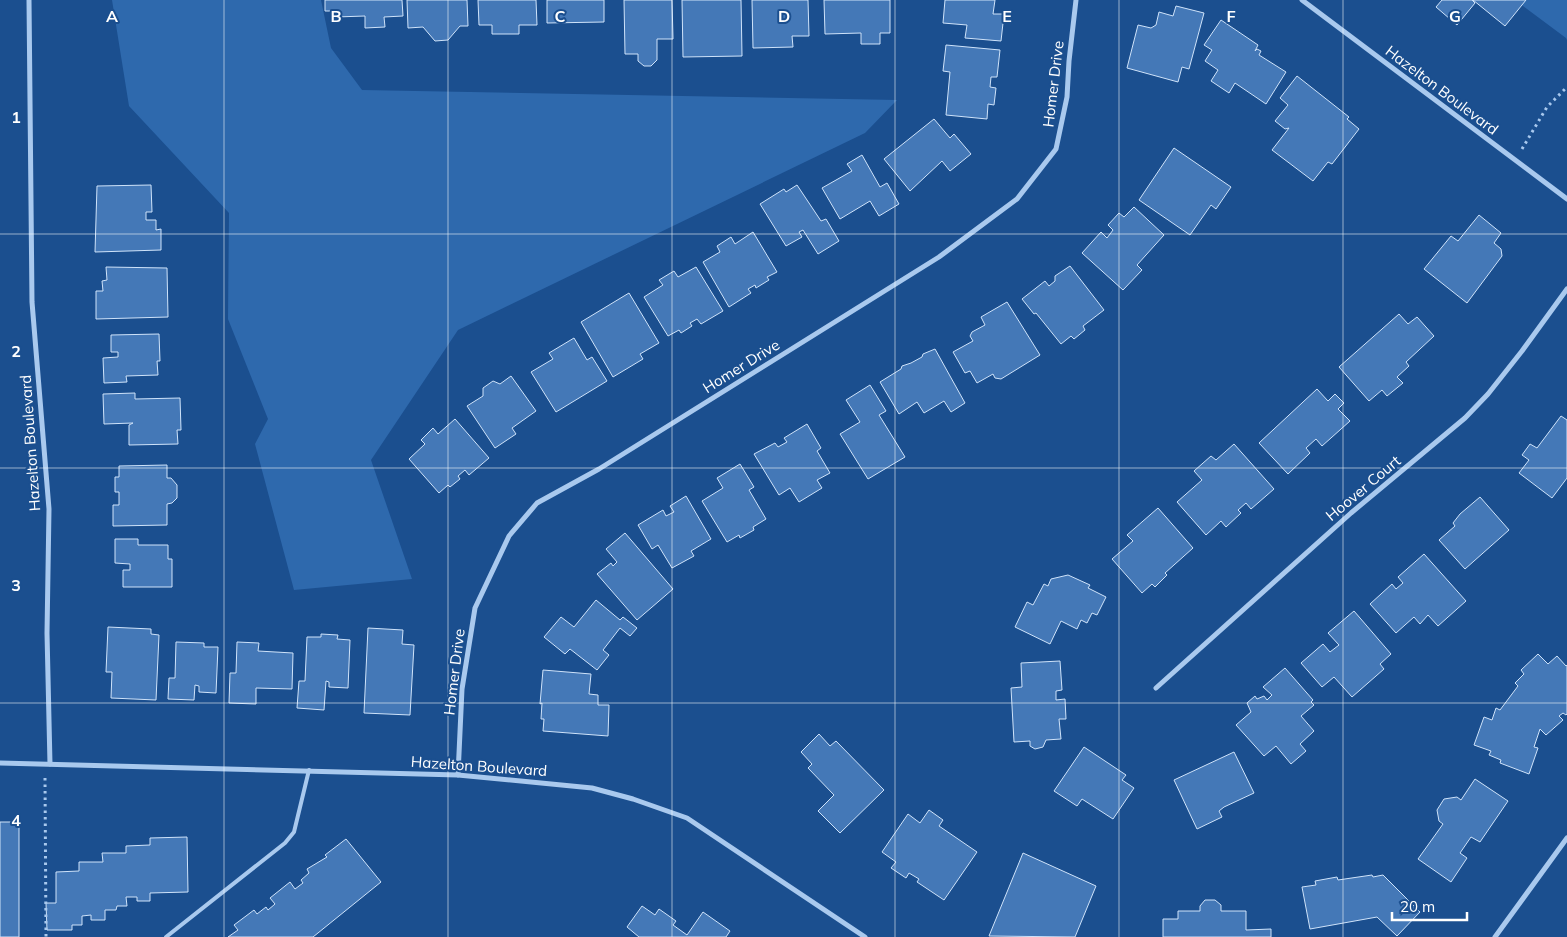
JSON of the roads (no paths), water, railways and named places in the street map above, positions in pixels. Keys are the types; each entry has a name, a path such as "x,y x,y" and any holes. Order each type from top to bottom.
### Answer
{"street":[{"name":"Hazelton Boulevard","path":"29,0 32,302 48,509 48,764"},
{"name":"Homer Drive","path":"458,774 462,689 475,608 509,536 537,503 599,469 931,262 1017,199 1056,149 1067,97 1068,61 1076,0"},
{"name":"Hazelton Boulevard","path":"1302,0 1567,199"},
{"name":"Hoover Court","path":"1156,688 1351,513 1465,418 1488,394 1567,289"},
{"name":"Hazelton Boulevard","path":"0,763 458,774 592,788 633,798 687,818 865,937"},
{"path":"1495,937 1567,838"}],"lane":[{"path":"166,937 285,843 294,832 309,770"}]}
